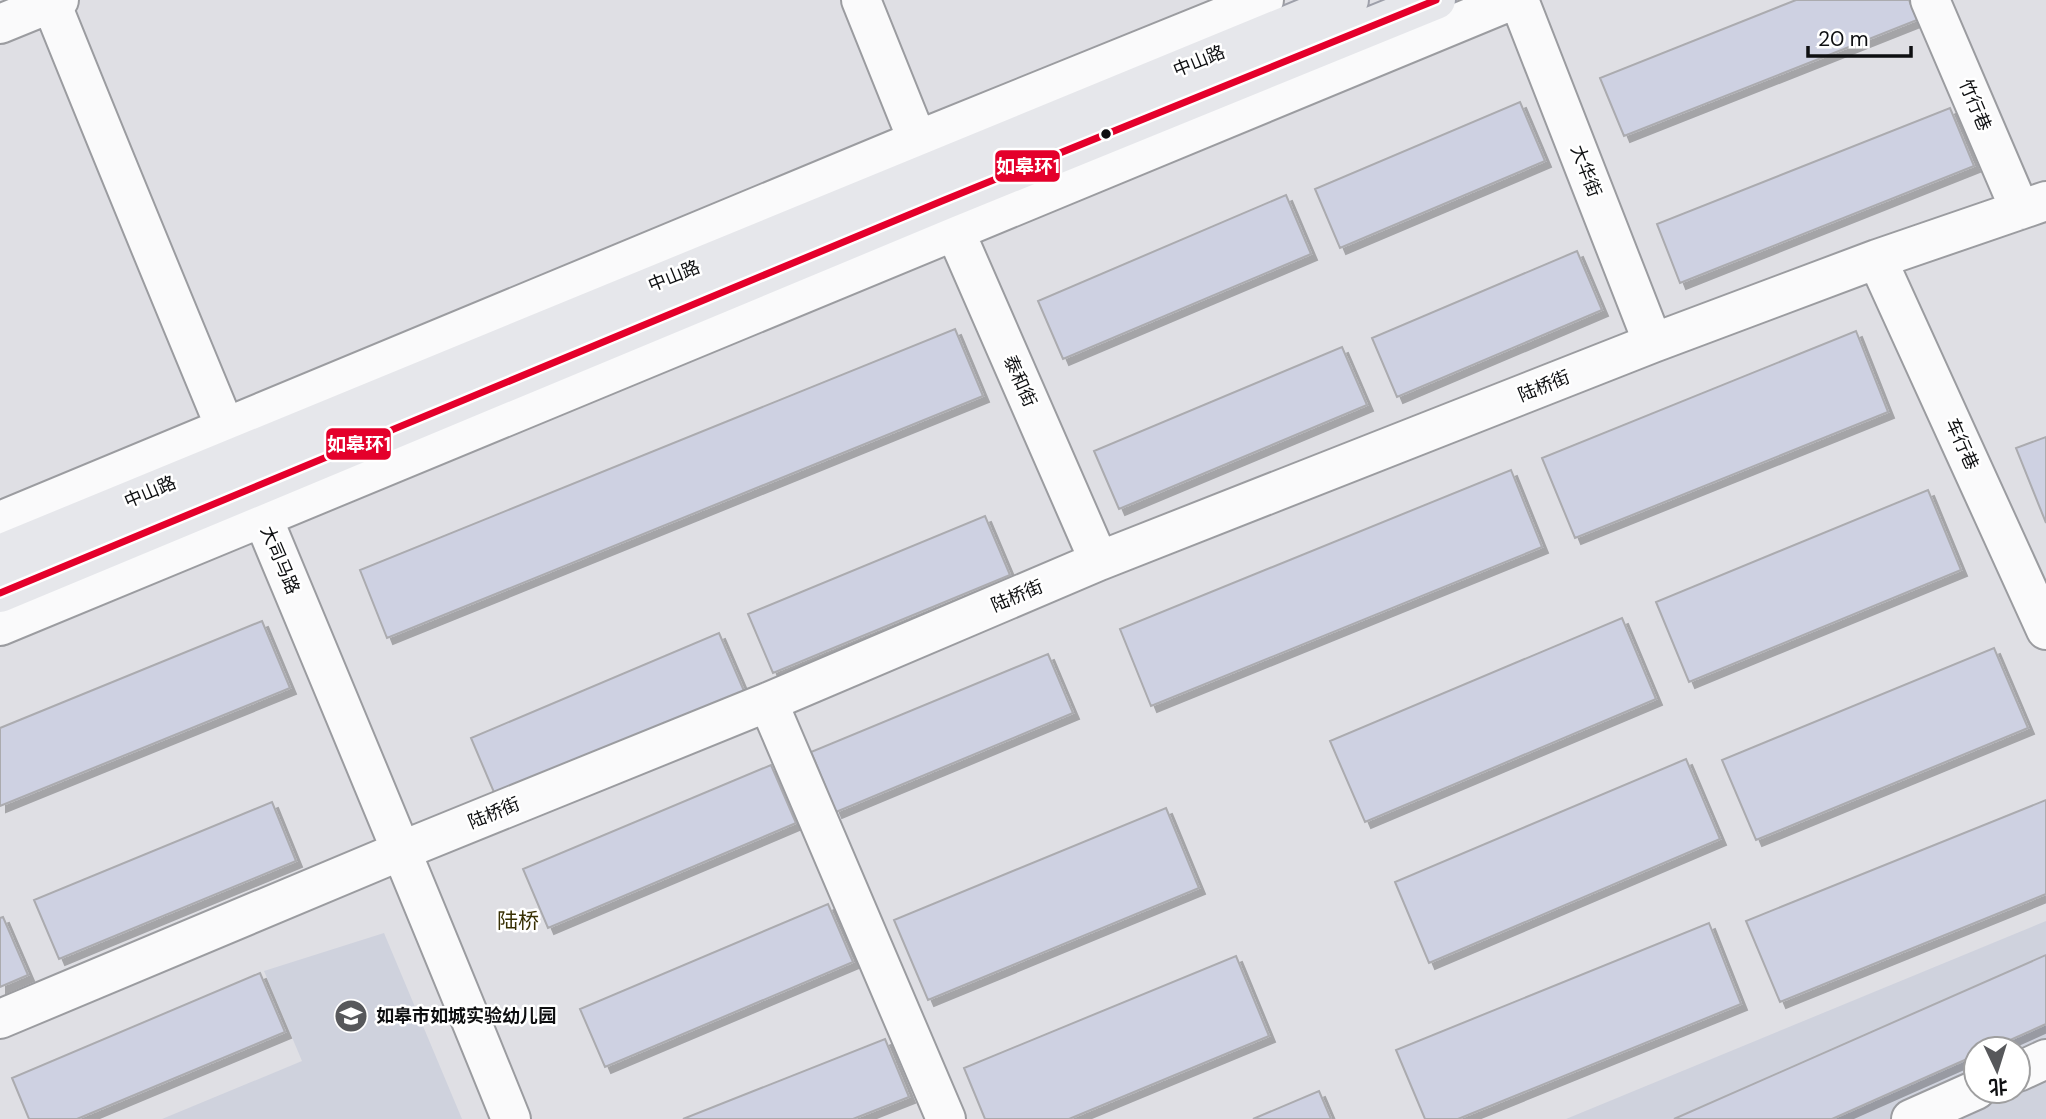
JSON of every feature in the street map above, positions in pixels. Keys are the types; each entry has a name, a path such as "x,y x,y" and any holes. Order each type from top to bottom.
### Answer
{"main road":[{"name":"中山路","path":"0,554 243,472 936,185 1349,0"},
{"name":"中山路","path":"936,185 1436,0"},
{"name":"中山路","path":"0,593 243,472"}],"street":[{"name":"泰和街","path":"861,0 936,185 1099,561"},
{"path":"936,185 1264,0"},
{"path":"0,626 243,472 936,185 1513,0"},
{"name":"大华街","path":"1519,0 1653,343"},
{"name":"竹行巷","path":"1930,0 2033,205"},
{"path":"0,24 53,1"},
{"name":"大司马路","path":"53,1 243,472 403,850 511,1119"},
{"name":"陆桥街","path":"0,1019 403,850 768,702 1099,561 1653,343 1877,258 2033,205"},
{"name":"车行巷","path":"1877,258 2046,630"},
{"path":"0,521 243,472"},
{"path":"768,702 946,1119"},
{"path":"1910,1119 1962,1096"}],"shaded area":[{"path":"2046,921 2046,1119 1566,1119"},
{"name":"如皋市如城实验幼儿园","path":"384,933 462,1119 162,1119 302,1061 264,971"}],"building":[{"path":"1796,0 1909,0 1917,20 1624,136 1600,78"},
{"path":"1520,102 1545,161 1340,248 1315,189"},
{"path":"1950,108 1974,166 1680,283 1657,224"},
{"path":"1286,195 1311,254 1063,359 1038,301"},
{"path":"1577,251 1602,310 1397,397 1372,338"},
{"path":"955,329 983,396 387,638 360,570"},
{"path":"1856,331 1888,412 1575,538 1542,458"},
{"path":"1342,347 1367,405 1119,509 1094,451"},
{"path":"2046,437 2046,523 2016,448"},
{"path":"1511,470 1542,547 1151,706 1120,629"},
{"path":"1928,490 1961,570 1689,682 1656,602"},
{"path":"985,516 1010,575 773,673 748,614"},
{"path":"1622,618 1656,699 1365,822 1330,741"},
{"path":"262,621 290,688 0,806 0,728"},
{"path":"719,633 744,691 496,797 471,738"},
{"path":"1994,648 2028,728 1756,840 1722,760"},
{"path":"1048,654 1073,713 836,812 811,752"},
{"path":"1686,759 1720,839 1429,963 1395,882"},
{"path":"771,765 796,823 548,928 523,869"},
{"path":"2046,800 2046,894 1780,1002 1746,921"},
{"path":"272,802 296,861 59,959 34,900"},
{"path":"1166,808 1199,888 928,1000 894,920"},
{"path":"828,904 853,962 605,1067 580,1009"},
{"path":"3,917 28,975 0,987 0,918"},
{"path":"1709,923 1741,1004 1458,1119 1425,1119 1396,1050"},
{"path":"2046,955 2046,1024 2021,1035 1962,1035 1962,1061 1832,1119 1674,1119"},
{"path":"1236,956 1269,1036 1069,1119 985,1119 964,1068"},
{"path":"260,973 285,1032 77,1119 29,1119 12,1078"},
{"path":"885,1039 909,1097 853,1119 683,1119"},
{"path":"1319,1091 1331,1119 1253,1119"}],"transit line":[{"name":"如皋环1","path":"0,593 942,201 1436,0"}],"place":[{"name":"如皋市如城实验幼儿园","path":"351,1016"}],"district":[{"name":"陆桥","path":"518,921"}]}
